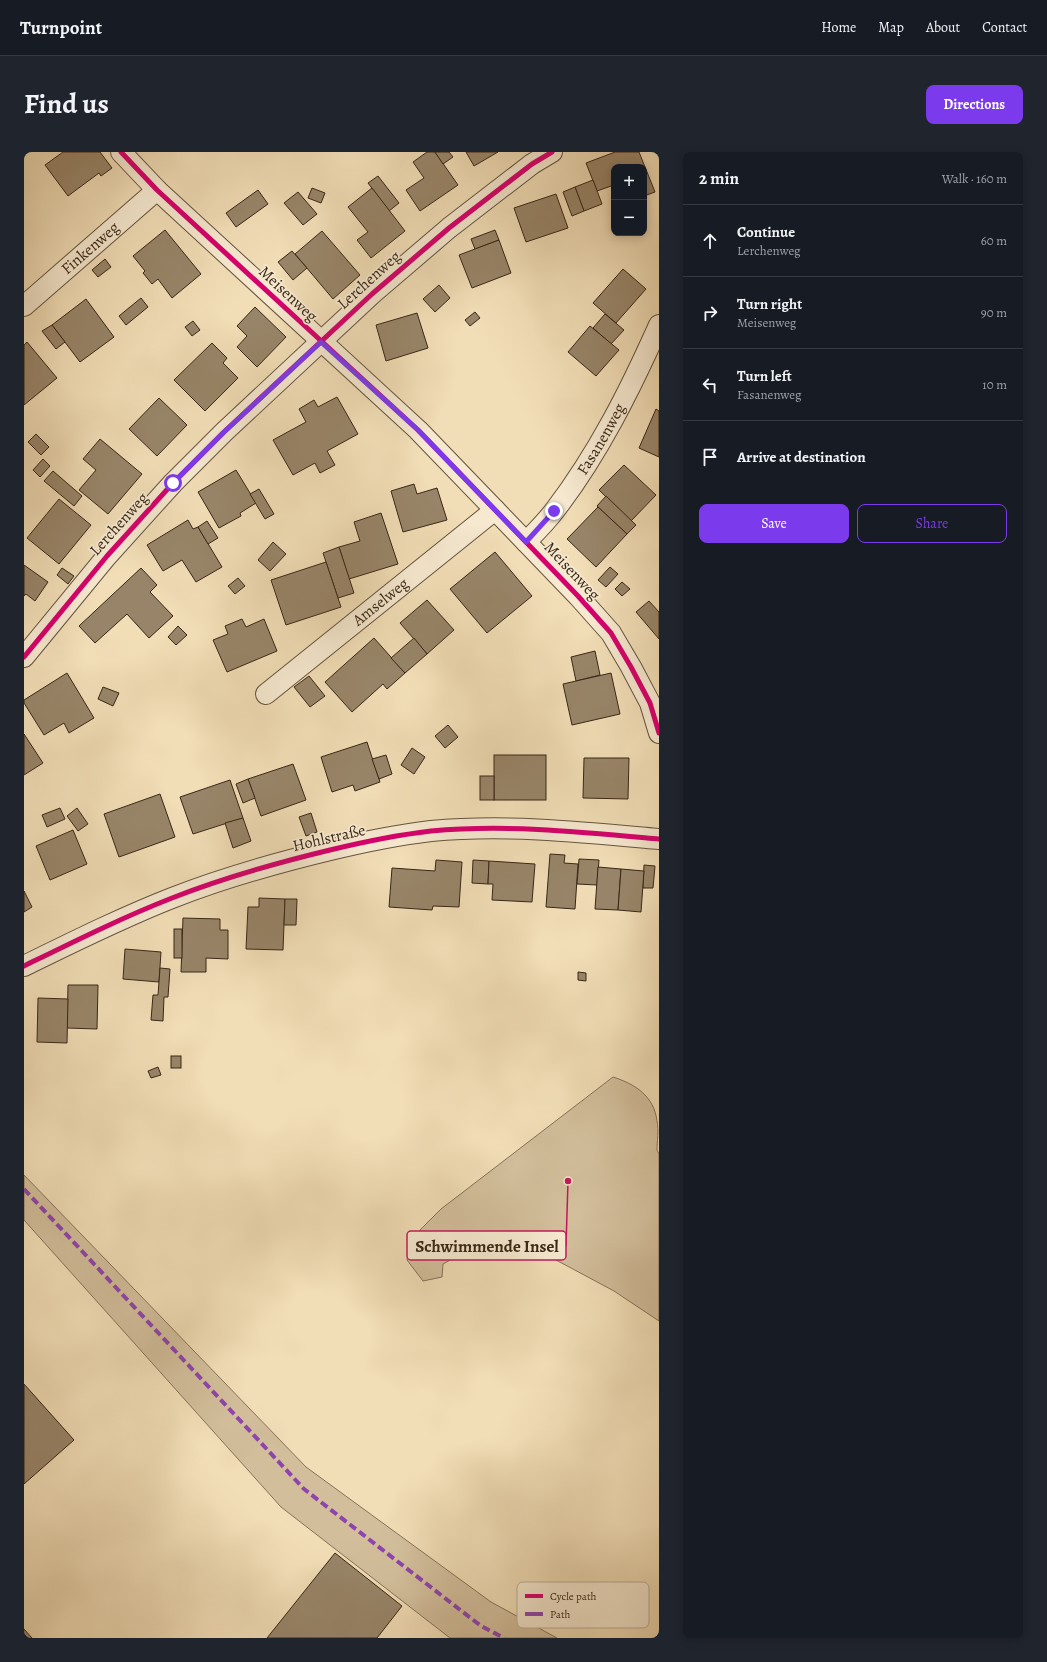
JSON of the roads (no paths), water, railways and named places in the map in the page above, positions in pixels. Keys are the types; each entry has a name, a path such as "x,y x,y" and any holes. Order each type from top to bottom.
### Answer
{"street":[{"name":"Meisenweg","path":"121,152 156,190 418,430 578,596 611,633 654,701 659,732"},
{"name":"Lerchenweg","path":"26,651 107,556 173,483 247,410 372,294 449,228 520,173 552,152"},
{"name":"Finkenweg","path":"24,306 156,190"},
{"name":"Fasanenweg","path":"526,542 554,511 597,447 614,419 633,382 659,325"},
{"name":"Amselweg","path":"266,694 495,510"},
{"name":"Hohlstraße","path":"24,966 92,932 172,898 244,873 372,840 431,832 495,828 556,830 659,839"}],"place":[{"name":"Schwimmende Insel","path":"568,1181"}]}
